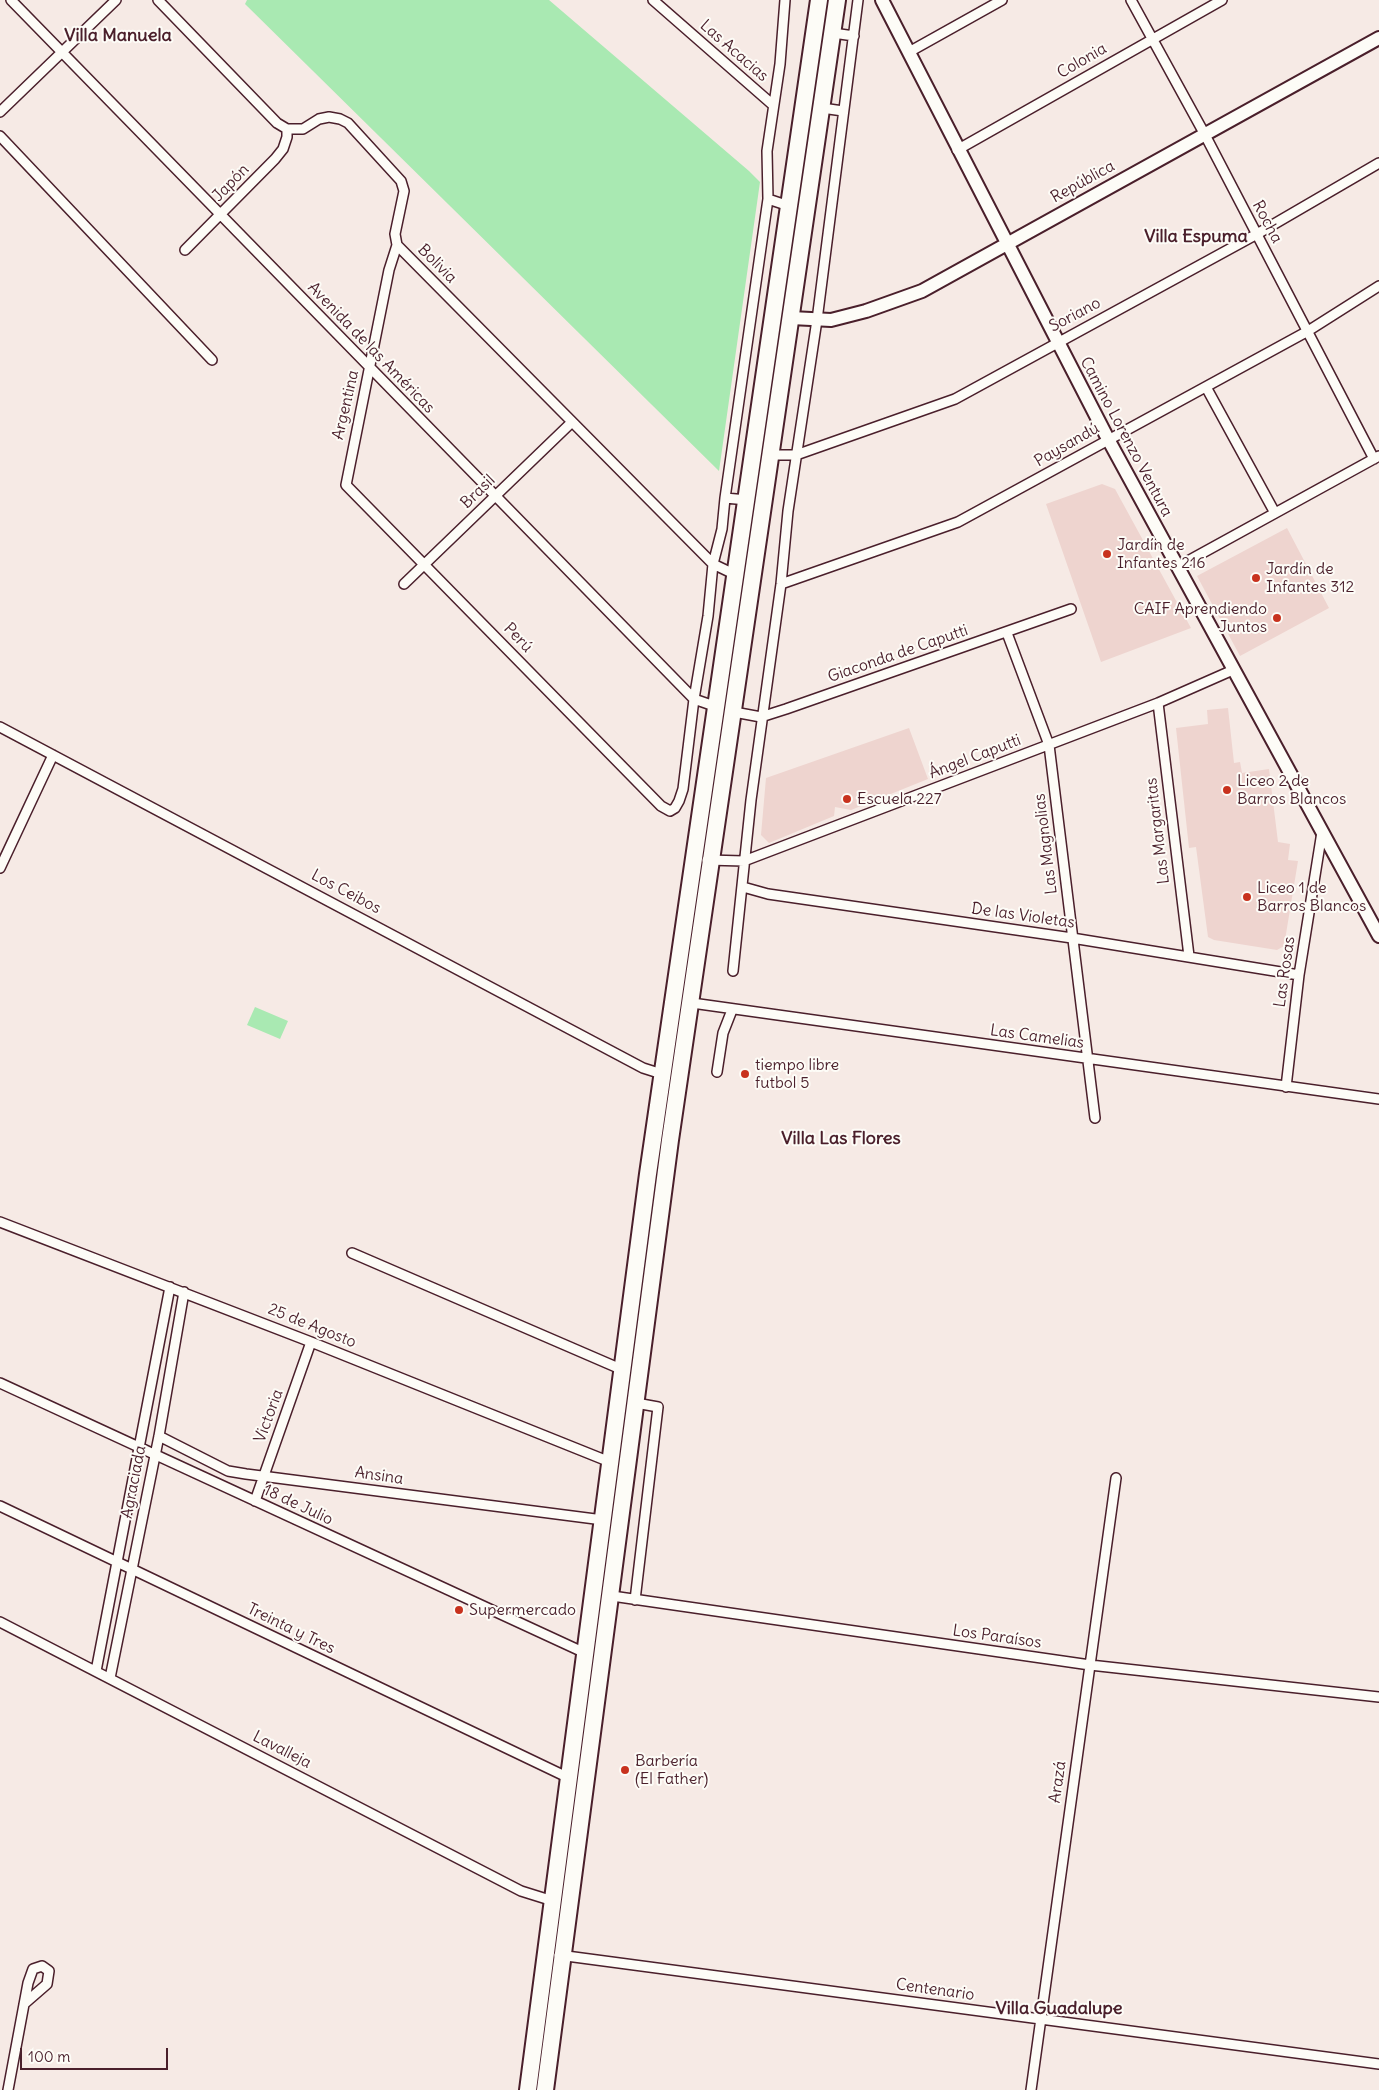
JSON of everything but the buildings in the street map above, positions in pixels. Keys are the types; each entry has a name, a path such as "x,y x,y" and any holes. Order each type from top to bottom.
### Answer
{"highway":[{"path":"528,2090 662,1075 819,0"},
{"path":"546,2090 680,1077 837,0"}],"street":[{"name":"Avenida de las Américas","path":"11,0 694,699 717,706"},
{"path":"0,112 116,0"},
{"path":"158,0 277,123 286,129"},
{"name":"Las Acacias","path":"653,0 773,105"},
{"path":"694,699 708,616 713,564 722,530 768,199 767,151 780,64 785,0"},
{"path":"733,971 761,717 781,584 796,455 817,320 858,0"},
{"name":"Camino Lorenzo Ventura","path":"882,0 1056,342 1379,936"},
{"path":"908,52 1002,0"},
{"name":"Rocha","path":"1131,0 1377,458"},
{"name":"Colonia","path":"958,150 1152,38 1222,0"},
{"path":"833,33 854,36"},
{"name":"República","path":"791,318 831,320 866,311 922,291 1204,133 1379,38"},
{"path":"822,108 844,111"},
{"name":"Bolivia","path":"286,129 303,129 319,119 329,117 348,123 401,181 404,191 395,234 397,245 713,564 736,575"},
{"name":"Japón","path":"185,250 283,149 287,137 286,129"},
{"path":"0,136 212,360"},
{"name":"Soriano","path":"771,455 796,455 955,399 1256,234 1379,163"},
{"path":"768,199 789,206"},
{"name":"Argentina","path":"346,485 346,474 389,270 397,245"},
{"name":"Paysandú","path":"781,584 958,522 1308,331 1379,286"},
{"path":"1206,387 1275,513"},
{"name":"Brasil","path":"404,584 572,422"},
{"path":"1178,567 1377,458"},
{"name":"Perú","path":"346,485 661,806 670,811 679,802 683,789 694,699"},
{"path":"725,498 747,500"},
{"name":"Giaconda de Caputti","path":"734,712 761,717 1007,633 1071,609"},
{"name":"Las Magnolias","path":"1007,633 1049,745 1086,1059 1095,1118"},
{"name":"Ángel Caputti","path":"695,858 744,862 1158,703 1233,670"},
{"name":"Las Margaritas","path":"1158,703 1188,956"},
{"name":"Los Ceibos","path":"0,727 643,1068 662,1075 680,1077"},
{"path":"0,868 53,755"},
{"name":"Las Rosas","path":"1286,1087 1299,974 1322,832"},
{"name":"De las Violetas","path":"743,887 768,894 1072,938 1299,974"},
{"name":"Las Camelias","path":"692,1003 1379,1099"},
{"path":"717,1072 723,1033 732,1010"},
{"name":"25 de Agosto","path":"0,1222 184,1292 610,1462"},
{"path":"352,1253 623,1370"},
{"name":"Agraciada","path":"96,1670 170,1287"},
{"name":"Agraciada","path":"110,1678 159,1436 184,1292"},
{"name":"Victoria","path":"255,1501 311,1342"},
{"name":"18 de Julio","path":"0,1382 585,1653"},
{"path":"635,1600 658,1407 636,1403"},
{"name":"Ansina","path":"159,1436 228,1471 603,1520"},
{"name":"Arazá","path":"1031,2090 1116,1478"},
{"name":"Treinta y Tres","path":"0,1506 568,1778"},
{"name":"Los Paraísos","path":"612,1596 1090,1665 1379,1697"},
{"name":"Lavalleja","path":"0,1622 521,1891 552,1901"},
{"name":"Centenario","path":"546,1954 1379,2064"},
{"path":"8,2090 24,2004"}],"shaded area":[{"name":"Jardín de Infantes 216","path":"1102,484 1115,489 1191,628 1101,662 1046,504"},
{"name":"Jardín de Infantes 312","path":"1287,528 1329,608 1240,656 1197,576"},
{"path":"1228,708 1234,763 1240,762 1242,773 1269,769 1278,842 1290,844 1288,860 1298,861 1284,946 1277,950 1214,940 1208,937 1196,847 1189,848 1176,728 1208,724 1207,710"},
{"path":"909,728 928,779 851,810 835,807 834,816 769,843 761,835 766,778"}],"green space":[{"path":"247,0 549,0 749,171 760,182 719,471 245,4"},
{"path":"255,1007 288,1021 280,1039 247,1025"}],"place":[{"name":"Jardín de Infantes 216","path":"1107,554"},
{"name":"Jardín de Infantes 312","path":"1256,578"},
{"name":"CAIF Aprendiendo Juntos","path":"1277,618"},
{"name":"Liceo 2 de Barros Blancos","path":"1227,790"},
{"name":"Escuela 227","path":"847,799"},
{"name":"Liceo 1 de Barros Blancos","path":"1247,897"},
{"name":"tiempo libre futbol 5","path":"745,1074"},
{"name":"Supermercado","path":"459,1610"},
{"name":"Barbería (El Father)","path":"625,1770"}],"district":[{"name":"Villa Manuela","path":"118,36"},
{"name":"Villa Espuma","path":"1196,237"},
{"name":"Villa Las Flores","path":"841,1139"},
{"name":"Villa Guadalupe","path":"1059,2009"}]}
